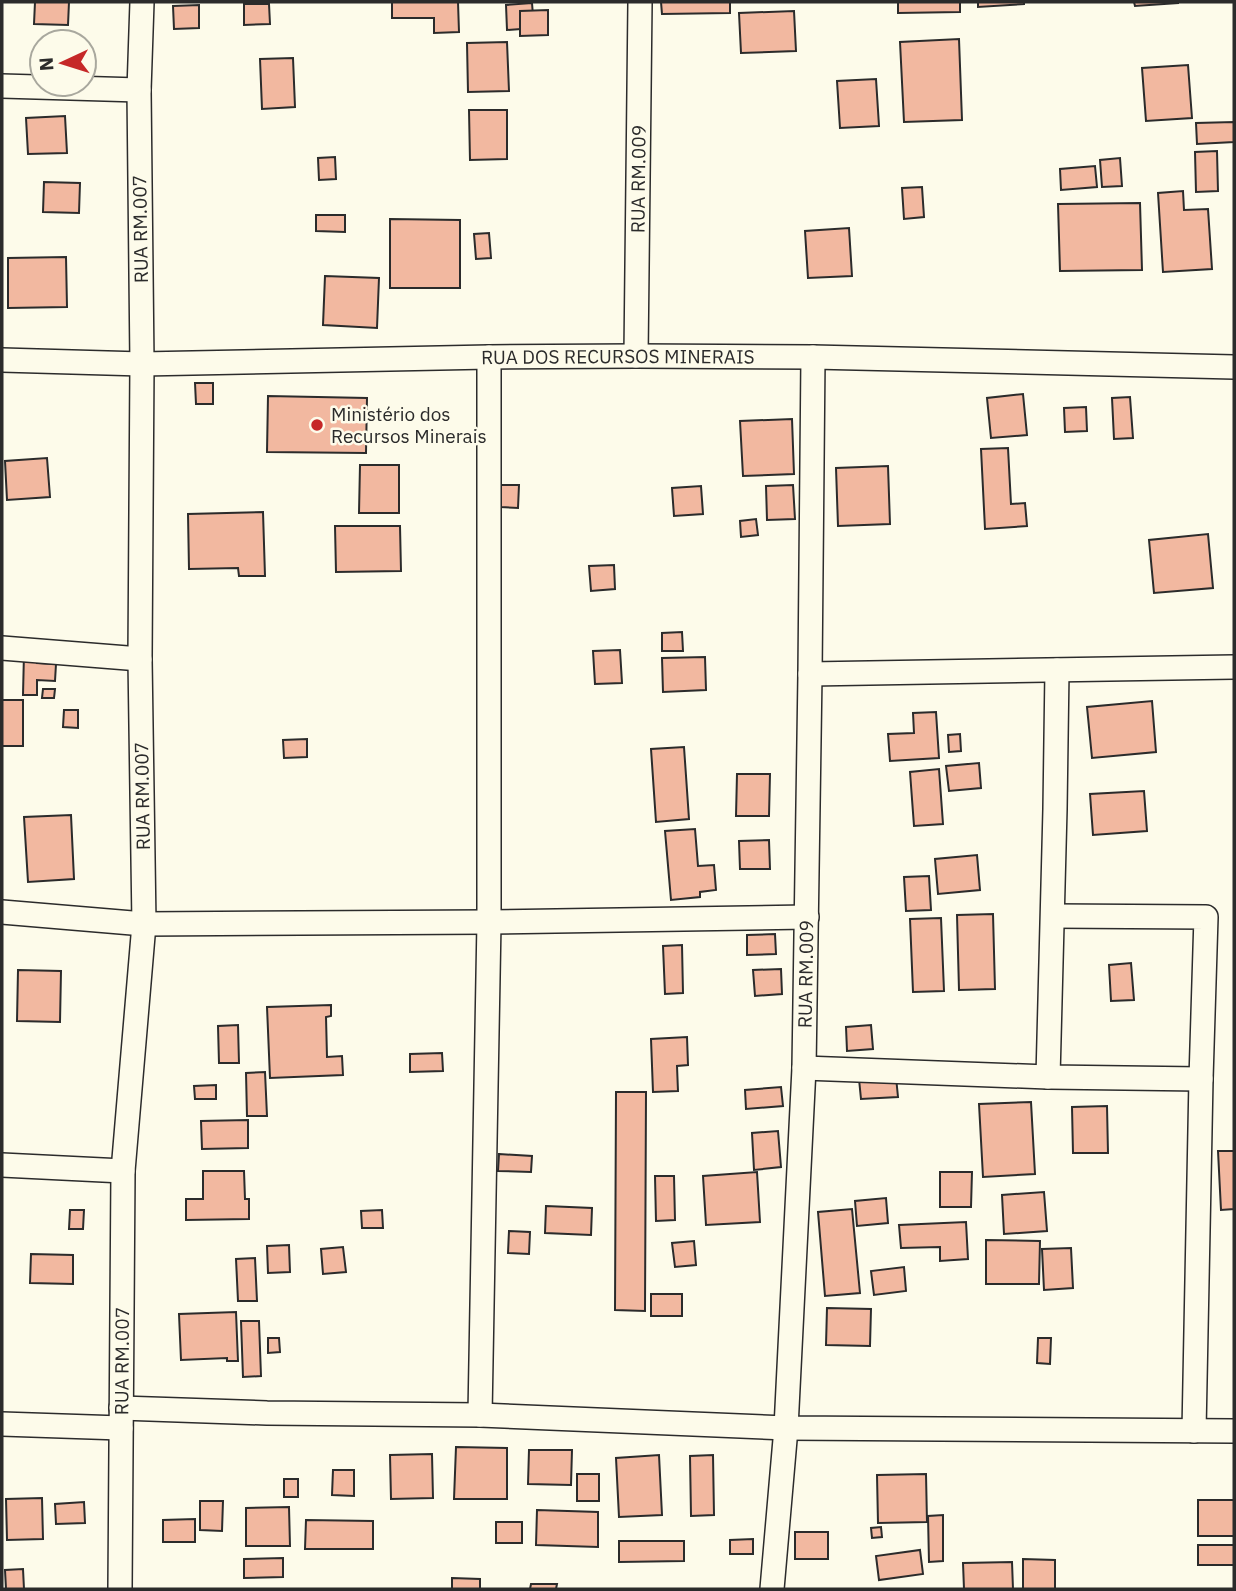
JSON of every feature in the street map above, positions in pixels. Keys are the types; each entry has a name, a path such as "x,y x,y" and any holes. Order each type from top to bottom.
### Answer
{"street":[{"name":"RUA RM.007","path":"120,1589 123,1171 144,924 140,659 142,364 139,90 142,2"},
{"name":"RUA RM.009","path":"636,356 640,2"},
{"path":"2,86 139,90"},
{"path":"480,1415 489,922 489,357"},
{"name":"RUA DOS RECURSOS MINERAIS","path":"2,360 142,364 489,357 813,357 1234,367"},
{"name":"RUA RM.009","path":"772,1589 786,1429 804,1068 813,357"},
{"path":"2,648 140,659"},
{"path":"810,674 1234,667"},
{"path":"1048,1077 1057,670"},
{"path":"2,912 144,924 807,917"},
{"path":"1053,916 1206,917 1194,1431"},
{"path":"804,1068 1048,1077 1201,1079"},
{"path":"2,1165 123,1171"},
{"path":"2,1424 267,1413 480,1415 786,1429 1234,1431"}],"building":[{"path":"35,2 69,2 68,25 34,24"},
{"path":"392,2 458,2 459,32 434,33 434,18 392,18"},
{"path":"661,2 730,2 730,13 662,14"},
{"path":"898,2 960,2 960,12 898,13"},
{"path":"978,2 1024,2 1024,4 978,7"},
{"path":"1134,2 1178,2 1178,3 1135,6"},
{"path":"532,3 534,28 507,30 506,5"},
{"path":"244,4 269,4 270,24 244,25"},
{"path":"199,5 199,28 174,29 173,6"},
{"path":"548,10 548,35 520,36 520,11"},
{"path":"794,11 796,51 741,53 739,13"},
{"path":"959,39 962,120 904,122 900,42"},
{"path":"507,42 509,91 468,92 467,43"},
{"path":"293,58 295,107 262,109 260,59"},
{"path":"1188,65 1192,118 1146,121 1142,68"},
{"path":"876,79 879,126 840,128 837,81"},
{"path":"469,110 507,110 507,159 470,160"},
{"path":"65,116 67,153 28,154 26,118"},
{"path":"1234,122 1234,142 1197,144 1196,123"},
{"path":"1217,151 1218,191 1196,192 1195,152"},
{"path":"335,157 336,179 319,180 318,158"},
{"path":"1120,158 1122,186 1102,187 1100,160"},
{"path":"1095,166 1097,187 1061,190 1060,169"},
{"path":"44,182 80,183 79,213 43,212"},
{"path":"922,187 924,217 904,219 902,188"},
{"path":"1183,191 1184,210 1208,209 1212,269 1163,272 1158,193"},
{"path":"1140,203 1142,270 1060,271 1058,204"},
{"path":"316,215 345,215 345,232 316,231"},
{"path":"390,219 460,220 460,288 390,288"},
{"path":"849,228 852,276 808,278 805,231"},
{"path":"489,233 491,258 476,259 474,234"},
{"path":"66,257 67,307 8,308 8,258"},
{"path":"325,276 379,278 377,328 323,325"},
{"path":"195,383 213,383 213,404 196,404"},
{"path":"1023,394 1027,435 991,438 987,398"},
{"name":"Ministério dos Recursos Minerais","path":"268,396 367,398 366,453 267,452"},
{"path":"1130,397 1133,438 1114,439 1112,398"},
{"path":"1086,407 1087,431 1065,432 1064,408"},
{"path":"792,419 794,474 743,476 740,421"},
{"path":"1008,448 1011,504 1025,503 1027,526 985,529 981,449"},
{"path":"47,458 50,497 7,500 5,461"},
{"path":"360,465 399,465 399,513 359,513"},
{"path":"888,466 890,524 838,526 836,468"},
{"path":"501,485 519,485 518,508 501,507"},
{"path":"793,485 795,519 767,520 766,486"},
{"path":"701,486 703,514 674,516 672,488"},
{"path":"263,512 265,576 239,576 238,568 189,569 188,514"},
{"path":"756,519 758,535 741,537 740,521"},
{"path":"335,526 400,526 401,571 336,572"},
{"path":"1208,534 1213,588 1154,593 1149,540"},
{"path":"614,565 615,589 591,591 589,566"},
{"path":"682,632 683,651 662,651 662,633"},
{"path":"620,650 622,683 595,684 593,651"},
{"path":"24,653 38,653 37,663 56,664 55,681 37,680 37,695 23,695"},
{"path":"705,657 706,690 663,692 662,658"},
{"path":"43,689 55,689 54,698 42,698"},
{"path":"2,700 23,700 23,746 2,746"},
{"path":"1152,701 1156,752 1092,758 1087,707"},
{"path":"64,710 78,710 78,728 63,727"},
{"path":"936,712 939,758 890,761 888,734 914,733 913,713"},
{"path":"960,734 961,751 949,752 948,735"},
{"path":"307,739 307,757 284,758 283,740"},
{"path":"684,747 689,819 656,822 651,749"},
{"path":"979,763 981,788 949,791 946,766"},
{"path":"939,769 943,824 914,826 910,772"},
{"path":"737,774 770,774 769,816 736,816"},
{"path":"1144,791 1147,831 1093,835 1090,794"},
{"path":"71,815 74,879 28,882 24,817"},
{"path":"695,829 698,866 714,865 716,890 700,892 700,897 671,900 665,831"},
{"path":"769,840 770,869 740,869 739,841"},
{"path":"977,855 980,890 938,894 935,859"},
{"path":"929,876 931,910 906,911 904,877"},
{"path":"993,914 995,989 959,990 957,915"},
{"path":"941,918 944,991 913,992 910,919"},
{"path":"775,934 776,954 747,955 747,935"},
{"path":"682,945 683,993 665,994 663,946"},
{"path":"1131,963 1134,1000 1111,1001 1109,965"},
{"path":"781,969 782,994 755,996 753,970"},
{"path":"18,970 61,971 60,1022 17,1021"},
{"path":"331,1005 331,1016 326,1017 327,1057 342,1056 343,1075 270,1078 267,1007"},
{"path":"238,1025 239,1063 219,1063 218,1026"},
{"path":"871,1025 873,1049 847,1051 846,1027"},
{"path":"687,1037 688,1065 677,1066 678,1091 653,1092 651,1039"},
{"path":"442,1053 443,1071 410,1072 410,1054"},
{"path":"265,1072 267,1116 247,1116 246,1073"},
{"path":"896,1077 898,1097 861,1099 859,1079"},
{"path":"216,1085 216,1099 195,1099 194,1086"},
{"path":"781,1087 783,1106 746,1109 745,1090"},
{"path":"616,1092 646,1092 645,1311 615,1310"},
{"path":"1031,1102 1035,1174 983,1177 979,1104"},
{"path":"1107,1106 1108,1153 1073,1153 1072,1107"},
{"path":"248,1120 248,1148 202,1149 201,1121"},
{"path":"778,1131 781,1167 754,1170 752,1133"},
{"path":"1218,1151 1234,1151 1234,1209 1221,1210"},
{"path":"499,1154 532,1156 531,1172 498,1171"},
{"path":"203,1171 244,1171 249,1219 186,1220 186,1199 203,1199"},
{"path":"757,1172 760,1222 706,1225 703,1176"},
{"path":"940,1172 972,1172 971,1207 940,1207"},
{"path":"655,1176 674,1176 675,1220 656,1221"},
{"path":"1044,1192 1047,1231 1004,1234 1002,1195"},
{"path":"886,1198 888,1223 857,1226 855,1201"},
{"path":"546,1206 592,1208 591,1235 545,1233"},
{"path":"852,1209 860,1293 825,1296 818,1212"},
{"path":"70,1210 84,1210 83,1229 69,1229"},
{"path":"382,1210 383,1228 362,1228 361,1211"},
{"path":"966,1222 968,1259 940,1261 940,1247 901,1248 899,1225"},
{"path":"509,1231 530,1232 529,1254 508,1253"},
{"path":"986,1240 1040,1241 1039,1284 986,1284"},
{"path":"694,1241 696,1265 675,1267 672,1243"},
{"path":"289,1245 290,1272 268,1273 267,1246"},
{"path":"343,1247 346,1272 323,1274 321,1249"},
{"path":"1071,1248 1073,1288 1044,1290 1042,1249"},
{"path":"31,1254 73,1255 73,1284 30,1283"},
{"path":"255,1258 257,1301 238,1301 236,1259"},
{"path":"904,1267 906,1291 874,1295 871,1271"},
{"path":"651,1294 682,1294 682,1316 651,1316"},
{"path":"827,1308 871,1309 870,1346 826,1345"},
{"path":"236,1312 238,1361 227,1361 227,1358 181,1360 179,1314"},
{"path":"241,1321 259,1321 261,1376 243,1377"},
{"path":"268,1338 279,1338 280,1352 268,1353"},
{"path":"1038,1338 1051,1338 1050,1364 1037,1363"},
{"path":"456,1447 507,1448 507,1499 454,1499"},
{"path":"529,1450 572,1450 571,1485 528,1484"},
{"path":"432,1454 433,1498 391,1499 390,1455"},
{"path":"659,1455 662,1515 619,1517 616,1458"},
{"path":"713,1455 714,1515 691,1516 690,1456"},
{"path":"333,1470 354,1470 354,1496 332,1495"},
{"path":"577,1474 599,1474 599,1501 577,1501"},
{"path":"926,1474 927,1522 878,1523 877,1475"},
{"path":"284,1479 298,1479 298,1497 284,1497"},
{"path":"42,1498 43,1539 7,1540 6,1499"},
{"path":"1198,1500 1234,1500 1234,1536 1198,1536"},
{"path":"200,1501 223,1501 222,1531 200,1530"},
{"path":"84,1502 85,1523 56,1524 55,1504"},
{"path":"289,1507 290,1546 246,1546 246,1508"},
{"path":"537,1510 598,1512 598,1547 536,1545"},
{"path":"943,1515 943,1561 929,1562 928,1516"},
{"path":"195,1519 195,1542 163,1542 163,1520"},
{"path":"306,1520 373,1521 373,1549 305,1549"},
{"path":"496,1522 522,1522 522,1543 496,1543"},
{"path":"881,1527 882,1537 872,1538 871,1528"},
{"path":"795,1532 828,1532 828,1559 795,1559"},
{"path":"753,1539 753,1554 730,1554 730,1540"},
{"path":"619,1541 684,1541 684,1561 619,1562"},
{"path":"1198,1545 1234,1545 1234,1565 1198,1565"},
{"path":"920,1550 923,1574 879,1580 876,1556"},
{"path":"283,1558 283,1577 244,1578 244,1559"},
{"path":"1023,1559 1055,1560 1055,1589 1023,1589"},
{"path":"1012,1562 1013,1589 964,1589 963,1563"},
{"path":"23,1569 24,1589 6,1589 5,1570"},
{"path":"452,1578 480,1579 480,1589 452,1589"},
{"path":"531,1584 557,1584 556,1589 530,1589"}],"place":[{"name":"Ministério dos Recursos Minerais","path":"317,425"}]}
